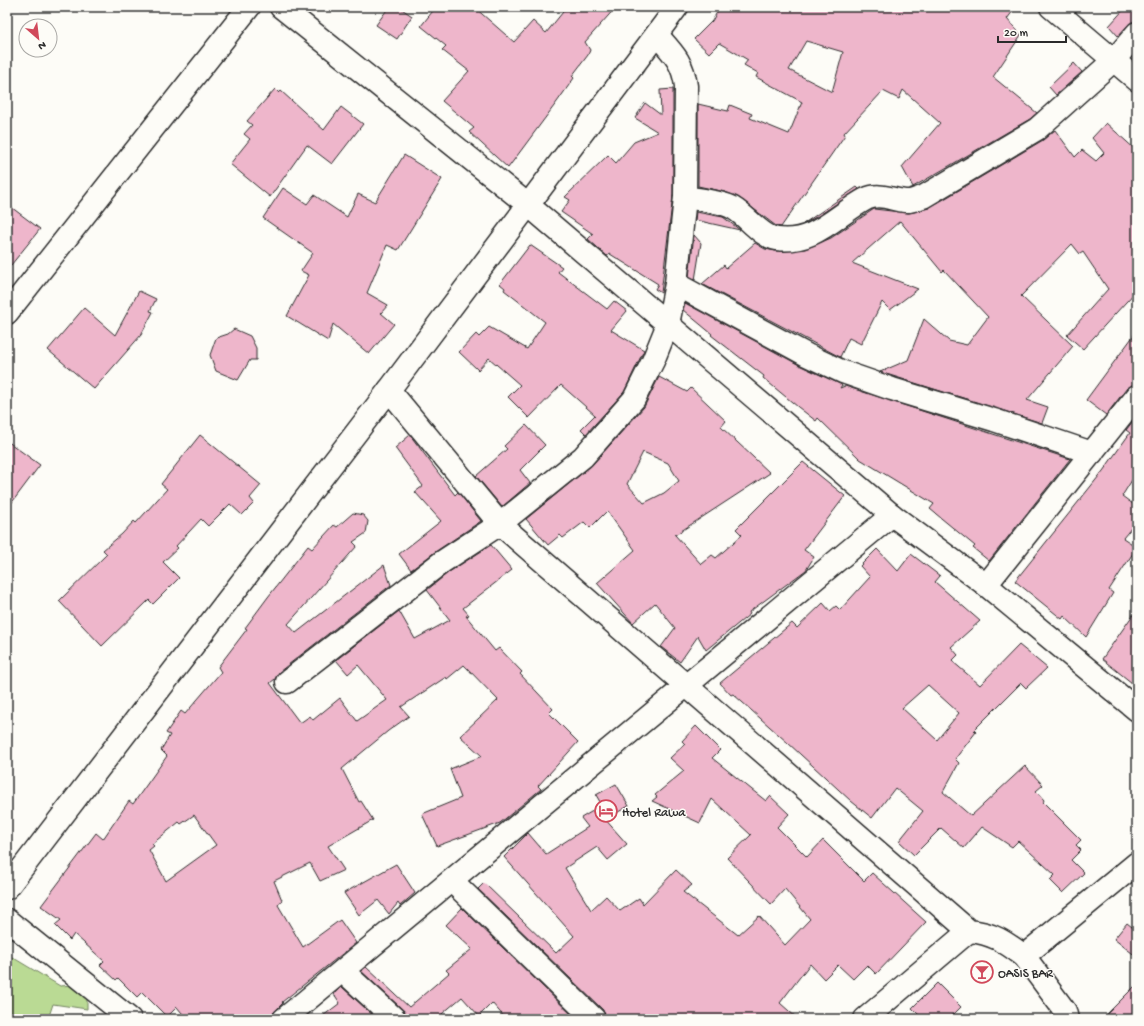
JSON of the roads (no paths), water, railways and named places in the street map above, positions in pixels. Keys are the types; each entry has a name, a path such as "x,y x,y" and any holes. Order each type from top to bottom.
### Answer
{"street":[{"path":"7,313 249,7"},
{"path":"280,7 527,204 892,515 986,585 1137,710"},
{"path":"7,888 389,390 527,204 677,7"},
{"path":"1051,7 1137,80"},
{"path":"685,197 730,207 743,214 757,228 776,239 801,239 826,228 867,199 878,196 909,201 923,197 1037,129 1114,60 1137,33"},
{"path":"286,682 442,562 500,524 583,457 634,398 653,361 668,324 676,284 685,197 686,86 684,72 678,58 657,35"},
{"path":"676,284 807,355 843,372 1092,453"},
{"path":"389,390 500,524 969,931 985,933 1002,940 1024,956 1064,1011 1068,1019"},
{"path":"986,585 1137,396"},
{"path":"284,1019 892,515"},
{"path":"1024,956 1137,863"},
{"path":"452,881 594,1019"},
{"path":"7,920 130,1019"},
{"path":"865,1019 969,931"},
{"path":"343,971 394,1019"}],"place":[{"name":"Hotel Rawa","path":"606,811"},
{"name":"OASIS BAR","path":"982,972"}]}
